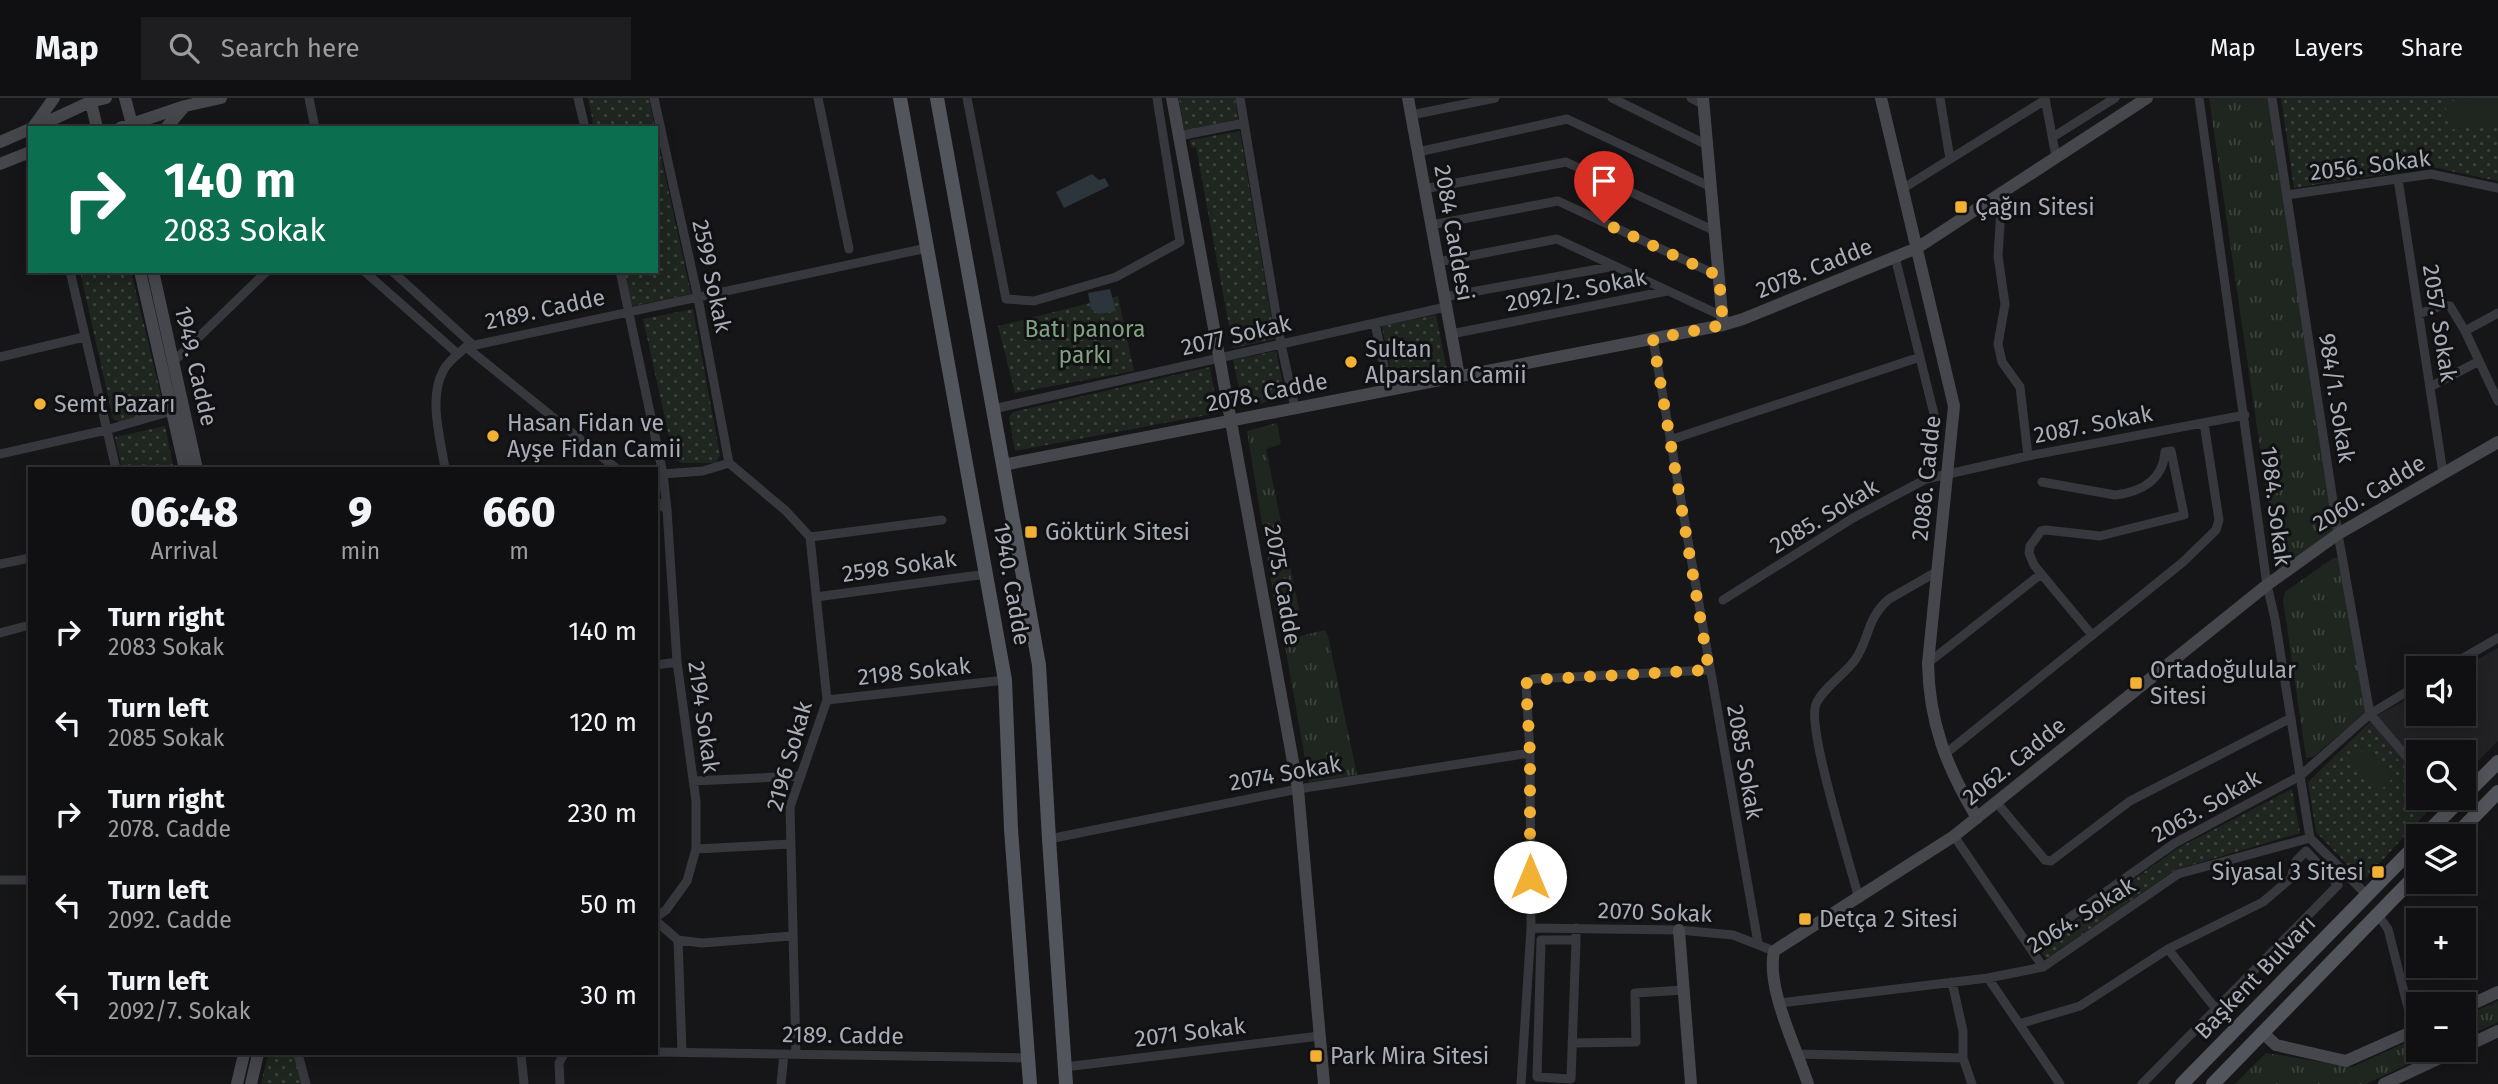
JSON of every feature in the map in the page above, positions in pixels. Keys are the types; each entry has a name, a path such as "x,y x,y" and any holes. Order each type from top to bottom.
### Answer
{"main road":[{"name":"1940. Cadde","path":"900,98 1005,680 1011,829 1030,1084"},
{"name":"1940. Cadde","path":"937,98 1039,665 1066,1084"},
{"path":"2476,781 2498,762"},
{"path":"2467,824 2498,792"},
{"path":"2434,824 2446,810"},
{"name":"Başkent Bulvarı","path":"2182,1084 2406,854"},
{"name":"Başkent Bulvarı","path":"2213,1084 2406,886"}],"street":[{"path":"33,126 54,98"},
{"path":"36,126 90,100 106,98"},
{"path":"125,98 128,126"},
{"path":"131,126 185,106 221,98"},
{"path":"309,98 315,126"},
{"path":"578,98 585,126"},
{"name":"2599 Sokak","path":"654,98 698,298 729,463"},
{"path":"818,98 849,249"},
{"path":"967,98 1006,299 1034,301 1115,277 1180,242 1157,98"},
{"name":"2075. Cadde","path":"1172,98 1298,789 1324,1084"},
{"path":"1240,98 1280,344 1295,408"},
{"name":"2084 Caddesi","path":"1408,98 1459,376"},
{"path":"1411,116 1495,98"},
{"path":"1612,98 1707,145"},
{"path":"1691,98 1704,101 1722,321"},
{"name":"2086. Cadde","path":"1881,98 1954,406 1928,663 1929,692 1932,713 1957,785 1978,818"},
{"path":"1940,98 1950,159"},
{"path":"2053,137 2115,98"},
{"name":"2078. Cadde","path":"1003,465 1653,339 1762,313 1917,248 2147,98"},
{"name":"1984. Sokak","path":"2199,98 2267,585 2311,838"},
{"name":"984/1. Sokak","path":"2272,98 2338,534 2370,714"},
{"path":"1902,189 2045,99 2056,157"},
{"path":"90,100 96,126"},
{"path":"168,126 185,106"},
{"path":"1418,152 1569,119 1711,187"},
{"path":"1179,136 1244,123"},
{"path":"0,142 28,130"},
{"path":"0,164 28,153"},
{"path":"1424,189 1555,162 1569,162 1715,231"},
{"name":"2056. Sokak","path":"2287,195 2431,174 2498,188"},
{"name":"2057. Sokak","path":"2398,179 2443,473"},
{"path":"2002,193 1998,256 2005,304 1999,352 2006,370 2020,387 2028,456"},
{"path":"1431,225 1558,201 1719,276"},
{"path":"1438,262 1550,239 1565,242 1722,321"},
{"name":"2189. Cadde","path":"466,349 629,311 927,248"},
{"path":"1895,257 1934,414"},
{"name":"2077 Sokak","path":"993,409 1375,323 1445,302 1615,266"},
{"path":"70,273 83,337 115,467"},
{"name":"1949. Cadde","path":"140,273 185,467"},
{"name":"1949. Cadde","path":"153,273 197,467"},
{"path":"173,362 265,273"},
{"path":"366,273 614,467"},
{"path":"393,273 466,349"},
{"name":"2194 Sokak","path":"620,273 663,474 677,662 696,801 696,849 688,881 658,917"},
{"name":"2092/2. Sokak","path":"1451,334 1667,291"},
{"path":"2419,314 2447,304 2465,331 2498,401"},
{"path":"2465,331 2498,313"},
{"path":"1375,323 1389,390"},
{"path":"0,357 83,337"},
{"name":"2085 Sokak","path":"1653,339 1758,943"},
{"path":"445,467 437,386 443,369 466,349"},
{"path":"1670,440 1920,357"},
{"path":"2430,387 2479,361"},
{"path":"0,454 106,430 172,411"},
{"name":"2087. Sokak","path":"1948,473 2245,415"},
{"path":"1945,754 2183,562 2218,526 2204,423"},
{"name":"2060. Cadde","path":"2267,585 2338,534 2498,442"},
{"path":"2042,482 2115,495 2126,494 2154,480 2164,463 2165,452 2171,451 2184,515 2100,536 2046,530 2033,539 2029,553 2031,560 2092,635"},
{"path":"663,474 703,471 729,463 786,510 810,537 942,520"},
{"name":"2085. Sokak","path":"1723,600 1853,518 1921,482 1948,473"},
{"path":"658,503 667,510"},
{"name":"2196 Sokak","path":"796,1054 790,807 827,700 810,537"},
{"path":"0,564 28,558"},
{"path":"1859,898 1821,758 1814,723 1816,704 1856,659 1870,623 1882,605 1938,572"},
{"name":"2598 Sokak","path":"816,597 986,574"},
{"path":"1928,663 2041,574"},
{"name":"2062. Cadde","path":"1774,951 1954,836 2267,585"},
{"path":"0,633 28,626"},
{"path":"2467,656 2498,638"},
{"path":"658,665 677,662"},
{"path":"1521,1084 1531,928 1530,753 1526,684 1534,679 1709,670"},
{"name":"2198 Sokak","path":"827,700 1005,680"},
{"name":"2063. Sokak","path":"2029,946 2175,843 2300,776 2370,714 2406,692"},
{"path":"2370,714 2406,756"},
{"path":"1997,803 2045,860 2052,860 2130,801 2291,718"},
{"name":"2074 Sokak","path":"1049,839 1298,789 1530,753"},
{"path":"693,781 801,776"},
{"path":"1954,836 2043,967"},
{"path":"2311,838 2367,895"},
{"name":"2064. Sokak","path":"1780,1003 1988,978 2043,967 2178,874 2311,838"},
{"path":"696,849 790,844"},
{"path":"2019,1024 2080,1006 2168,950 2263,902 2291,878 2296,861 2306,851 2337,885 2143,1084"},
{"path":"0,880 28,880"},
{"path":"2378,915 2389,932 2406,994"},
{"path":"658,921 678,940 702,943 792,936"},
{"name":"2070 Sokak","path":"1531,928 1679,930 1733,935 1774,951"},
{"path":"1576,928 1576,940 1571,1079 1537,1077 1541,940 1576,940"},
{"path":"1679,930 1690,1084"},
{"path":"678,940 682,1052"},
{"path":"2168,950 2216,1009"},
{"path":"1774,951 1772,976 1808,1084"},
{"path":"1988,978 2060,1084"},
{"path":"1952,982 1963,1031 1963,1058 1972,1084"},
{"path":"1572,1043 1636,1042 1635,993 1684,990"},
{"path":"2476,1002 2498,992"},
{"path":"2476,1041 2498,1031"},
{"path":"2263,1033 2276,1045 2346,1061 2406,1034"},
{"name":"2071 Sokak","path":"1065,1067 1320,1036"},
{"name":"2189. Cadde","path":"658,1052 1028,1058"},
{"path":"781,1084 784,1054"},
{"path":"1798,1054 1963,1058"},
{"path":"237,1084 244,1055"},
{"path":"251,1084 258,1055"},
{"path":"298,1055 306,1084"},
{"path":"521,1055 524,1084"},
{"path":"560,1084 559,1063 563,1055"},
{"path":"2384,1084 2406,1079 2436,1062"}],"shaded area":[{"path":"1092,174 1099,180 1105,178 1109,186 1064,208 1056,192"},
{"path":"1110,289 1116,311 1099,314 1091,309 1088,293"},
{"path":"2498,648 2498,741 2476,763 2476,740 2406,740 2406,768 2367,725 2376,716 2406,700 2406,726 2476,726 2476,660"}],"green space":[{"path":"588,98 649,98 655,126 594,126"},
{"path":"1179,98 1235,98 1238,119 1184,131"},
{"path":"2209,98 2270,98 2336,531 2278,572"},
{"path":"2281,98 2498,98 2498,181 2432,167 2294,188"},
{"path":"2498,98 2498,123 2449,130 2445,102"},
{"path":"1240,131 1275,339 1233,348 1196,147 1191,148 1190,140"},
{"path":"658,142 691,294 633,306 623,273 658,273"},
{"path":"80,273 131,273 165,412 122,423 113,419"},
{"name":"Batı panora parkı","path":"1118,296 1134,371 1015,393 998,326"},
{"path":"693,309 720,455 716,463 682,463 674,459 643,319"},
{"path":"1436,315 1447,370 1393,381 1382,326"},
{"path":"1276,351 1286,398 1243,407 1233,360"},
{"path":"1210,367 1218,413 1015,451 1009,417 1013,412"},
{"path":"1277,423 1281,444 1266,449 1300,614 1288,616 1276,611 1247,431"},
{"path":"165,426 174,467 122,467 115,437"},
{"path":"2333,558 2338,558 2366,712 2313,757 2306,758 2283,600 2285,592"},
{"path":"1325,630 1357,775 1309,782 1284,640"},
{"path":"2367,725 2406,768 2406,810 2429,810 2416,824 2406,824 2406,835 2363,881 2316,832 2308,782"},
{"path":"2368,746 2396,775 2378,793 2350,763"},
{"path":"2292,789 2300,833 2175,870 2046,959 2038,947 2178,848"},
{"path":"2498,1001 2498,1022 2476,1032 2476,1011"},
{"path":"2406,1042 2406,1062 2413,1062 2366,1084 2235,1084 2266,1053 2352,1067"},
{"path":"268,1055 295,1055 303,1084 261,1084"}],"place":[{"name":"Çağın Sitesi","path":"1961,207"},
{"name":"Sultan Alparslan Camii","path":"1351,362"},
{"name":"Semt Pazarı","path":"40,404"},
{"name":"Hasan Fidan ve Ayşe Fidan Camii","path":"493,436"},
{"name":"Göktürk Sitesi","path":"1031,532"},
{"name":"Ortadoğulular Sitesi","path":"2136,683"},
{"name":"Siyasal 3 Sitesi","path":"2378,872"},
{"name":"Detça 2 Sitesi","path":"1805,919"},
{"name":"Park Mira Sitesi","path":"1316,1056"}],"route":[{"path":"1530,877 1530,753 1526,684 1529,680 1709,670 1653,339 1723,325 1719,276 1604,223"}]}
